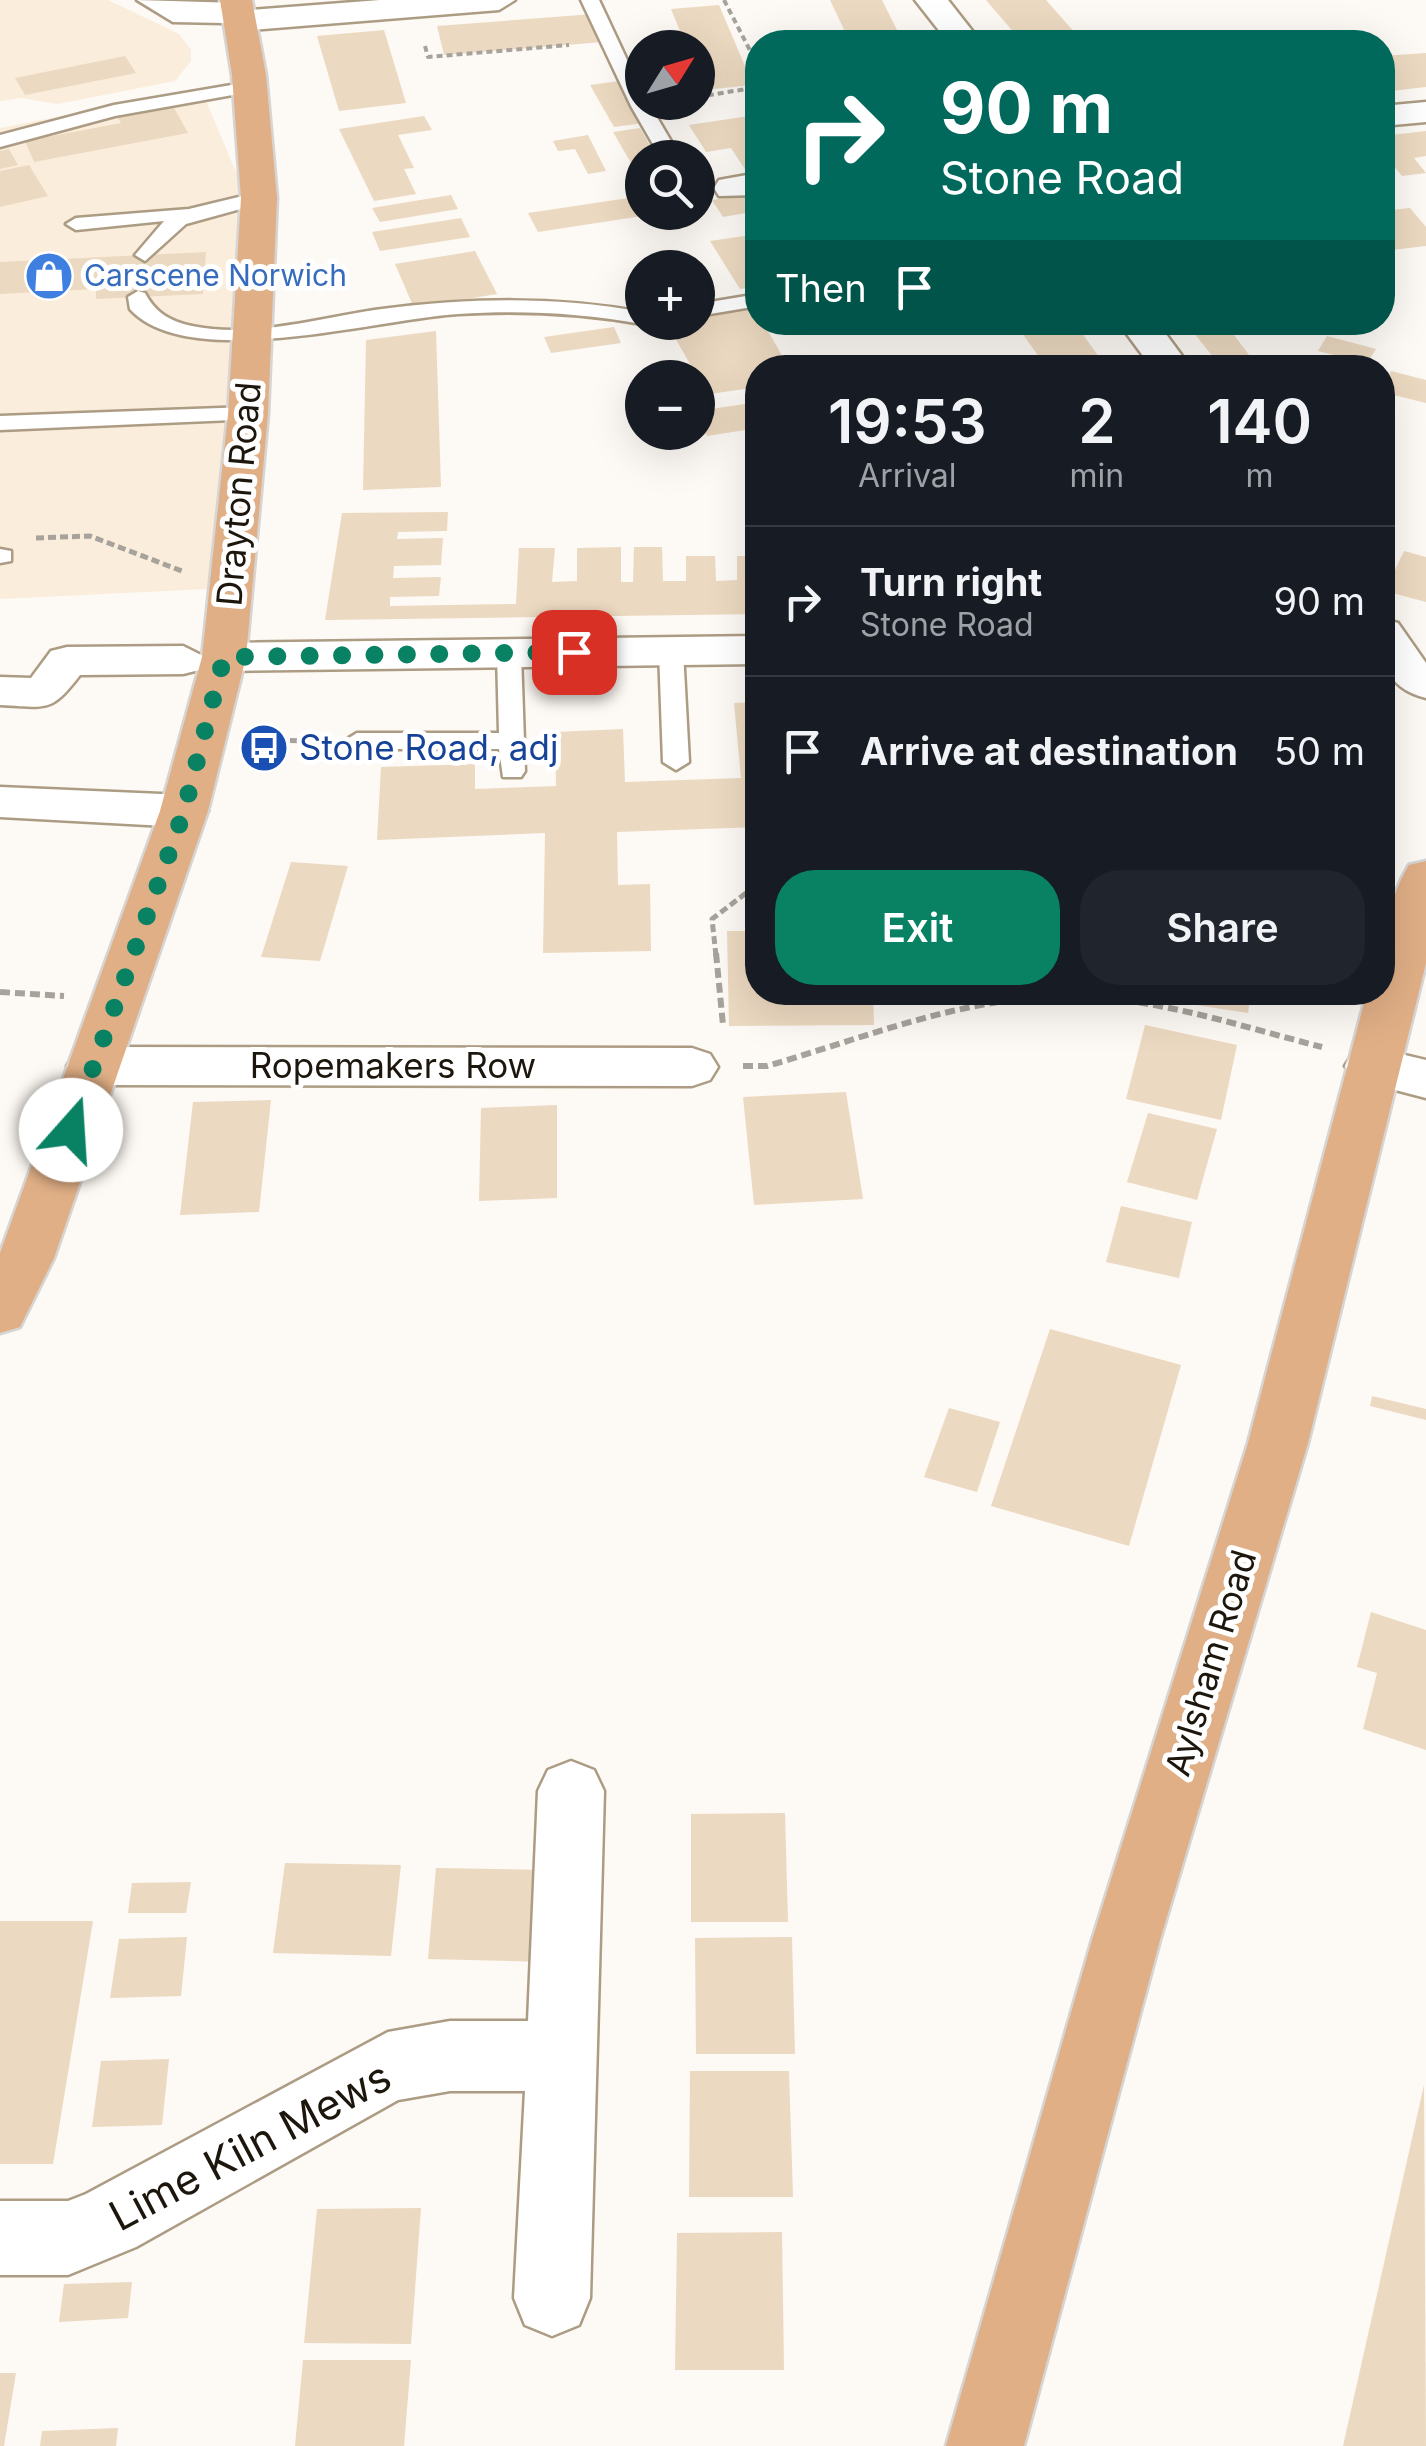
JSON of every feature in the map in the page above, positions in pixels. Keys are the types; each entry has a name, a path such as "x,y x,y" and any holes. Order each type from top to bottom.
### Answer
{"main road":[{"name":"Drayton Road","path":"0,1312 26,1258 184,811 204,658 248,414 259,198 250,87 238,11"},
{"name":"Aylsham Road","path":"986,2446 1126,1940 1390,1068 1426,877"}],"street":[{"path":"153,0 184,15 500,0"},
{"path":"931,0 956,30"},
{"path":"1395,115 1426,112"},
{"path":"1147,335 1162,355"},
{"path":"0,691 43,692 66,661 745,650"},
{"path":"1395,655 1414,678 1426,684"},
{"path":"0,802 184,811"},
{"name":"Ropemakers Row","path":"93,1066 709,1066"},
{"path":"552,2298 571,1791"},
{"name":"Lime Kiln Mews","path":"0,2238 68,2238 110,2221 388,2067 450,2056 562,2056"}],"lane":[{"path":"590,0 660,140"},
{"path":"0,141 114,111 250,87"},
{"path":"76,224 196,212 259,198"},
{"path":"144,255 163,227 196,212"},
{"path":"138,296 140,309 155,322 185,333 308,330 362,318 554,305 625,315"},
{"path":"715,307 745,302"},
{"path":"0,423 248,414"},
{"path":"671,652 676,762"},
{"path":"508,654 512,771"},
{"path":"356,742 511,740"}],"path":[{"path":"724,0 745,41"},
{"path":"715,93 745,89"},
{"path":"7,550 90,536 164,565"},
{"path":"250,740 291,742"},
{"path":"745,894 712,919 709,1066 767,1066 989,1005"},
{"path":"0,992 70,997"},
{"path":"1138,1005 1192,1015 1390,1068"}],"shaded area":[{"path":"0,0 108,0 179,34 191,50 191,61 175,81 58,104 21,98 0,101"},
{"path":"201,89 238,177 240,321 207,589 0,599 0,128"}],"building":[{"path":"830,0 882,0 897,30 844,30"},
{"path":"986,0 1046,0 1072,30 1012,30"},
{"path":"719,5 745,66 745,86 715,89 715,30 680,30 671,9"},
{"path":"593,14 603,42 444,55 437,26"},
{"path":"384,30 406,103 339,111 317,36"},
{"path":"1426,53 1426,87 1395,91 1395,55"},
{"path":"125,56 136,73 25,95 15,78"},
{"path":"619,81 625,91 625,120 644,123 614,127 590,85"},
{"path":"173,106 188,133 34,162 25,141 121,123 117,116"},
{"path":"424,116 432,130 398,135 414,168 404,169 416,194 374,201 339,129"},
{"path":"745,117 745,169 731,148 715,151 715,140 698,140 689,125"},
{"path":"640,128 647,140 625,140 625,153 613,132"},
{"path":"1426,131 1426,156 1414,158 1426,173 1402,176 1395,167 1395,135"},
{"path":"588,135 606,171 588,174 575,149 558,151 553,141"},
{"path":"9,149 18,165 0,169 0,151"},
{"path":"29,165 48,196 0,207 0,171"},
{"path":"451,195 458,209 380,222 372,208"},
{"path":"745,195 745,213 723,217 715,200"},
{"path":"625,199 625,219 538,232 528,213"},
{"path":"1410,208 1426,227 1426,246 1395,250 1395,210"},
{"path":"461,218 470,237 380,251 372,232"},
{"path":"745,236 745,288 740,289 710,241"},
{"path":"475,251 497,294 414,308 395,264"},
{"path":"206,252 203,294 96,299 96,289 0,294 0,262"},
{"path":"745,309 745,335 770,335 782,355 745,355 745,389 715,393 715,360 688,360 676,340 715,340 715,314"},
{"path":"614,327 621,343 551,353 544,337"},
{"path":"436,331 441,487 363,490 366,340"},
{"path":"1023,335 1083,335 1098,355 1038,355"},
{"path":"1196,335 1234,335 1249,355 1212,355"},
{"path":"1327,336 1376,349 1372,355 1318,351"},
{"path":"1395,372 1426,380 1426,403 1395,395"},
{"path":"745,404 745,430 715,435 715,408"},
{"path":"448,512 447,531 398,532 397,539 443,538 441,565 394,566 393,578 441,577 439,596 390,597 390,606 516,604 519,548 555,548 552,582 577,581 577,548 621,547 621,582 633,582 634,547 662,547 663,581 686,581 686,556 715,556 716,581 737,580 737,556 745,556 745,614 325,620 342,513"},
{"path":"1404,551 1426,557 1426,602 1395,594 1395,570"},
{"path":"734,703 745,703 745,827 617,832 618,885 650,884 651,951 543,953 545,833 377,840 381,767 475,764 475,789 556,786 555,732 623,729 625,782 741,778"},
{"path":"291,862 348,866 320,961 261,957"},
{"path":"727,931 745,931 745,1005 873,1005 874,1025 729,1026"},
{"path":"1196,1005 1249,1005 1248,1013"},
{"path":"1145,1025 1237,1045 1221,1120 1126,1099"},
{"path":"846,1092 863,1199 754,1205 743,1097"},
{"path":"271,1100 259,1212 180,1215 193,1102"},
{"path":"557,1105 557,1198 479,1201 481,1108"},
{"path":"1148,1113 1217,1129 1197,1200 1127,1182"},
{"path":"1121,1206 1192,1222 1179,1278 1106,1262"},
{"path":"1050,1329 1181,1365 1129,1546 991,1506"},
{"path":"1372,1396 1426,1409 1426,1420 1370,1406"},
{"path":"949,1408 1000,1422 977,1492 924,1477"},
{"path":"1371,1612 1426,1630 1426,1750 1363,1729 1377,1673 1357,1667"},
{"path":"785,1813 788,1922 691,1922 691,1814"},
{"path":"285,1863 401,1865 391,1956 273,1953"},
{"path":"436,1868 552,1870 546,1962 428,1959"},
{"path":"191,1882 186,1913 128,1913 132,1883"},
{"path":"0,1921 93,1921 53,2164 0,2164"},
{"path":"187,1937 181,1996 110,1998 119,1939"},
{"path":"792,1937 795,2054 696,2054 695,1938"},
{"path":"169,2059 162,2125 92,2127 101,2061"},
{"path":"690,2071 789,2071 793,2197 689,2197"},
{"path":"1424,2085 1426,2446 1343,2446"},
{"path":"421,2208 411,2344 304,2343 317,2209"},
{"path":"782,2232 784,2370 675,2370 677,2233"},
{"path":"132,2282 128,2318 59,2322 64,2284"},
{"path":"303,2360 411,2360 404,2446 295,2446"},
{"path":"0,2373 16,2373 4,2446 0,2446"},
{"path":"118,2428 116,2446 40,2446 42,2431"}],"place":[{"name":"Carscene Norwich","path":"49,276"},
{"name":"Stone Road, adj","path":"264,748"}],"route":[{"path":"71,1130 184,811 224,657 574,652"}]}
